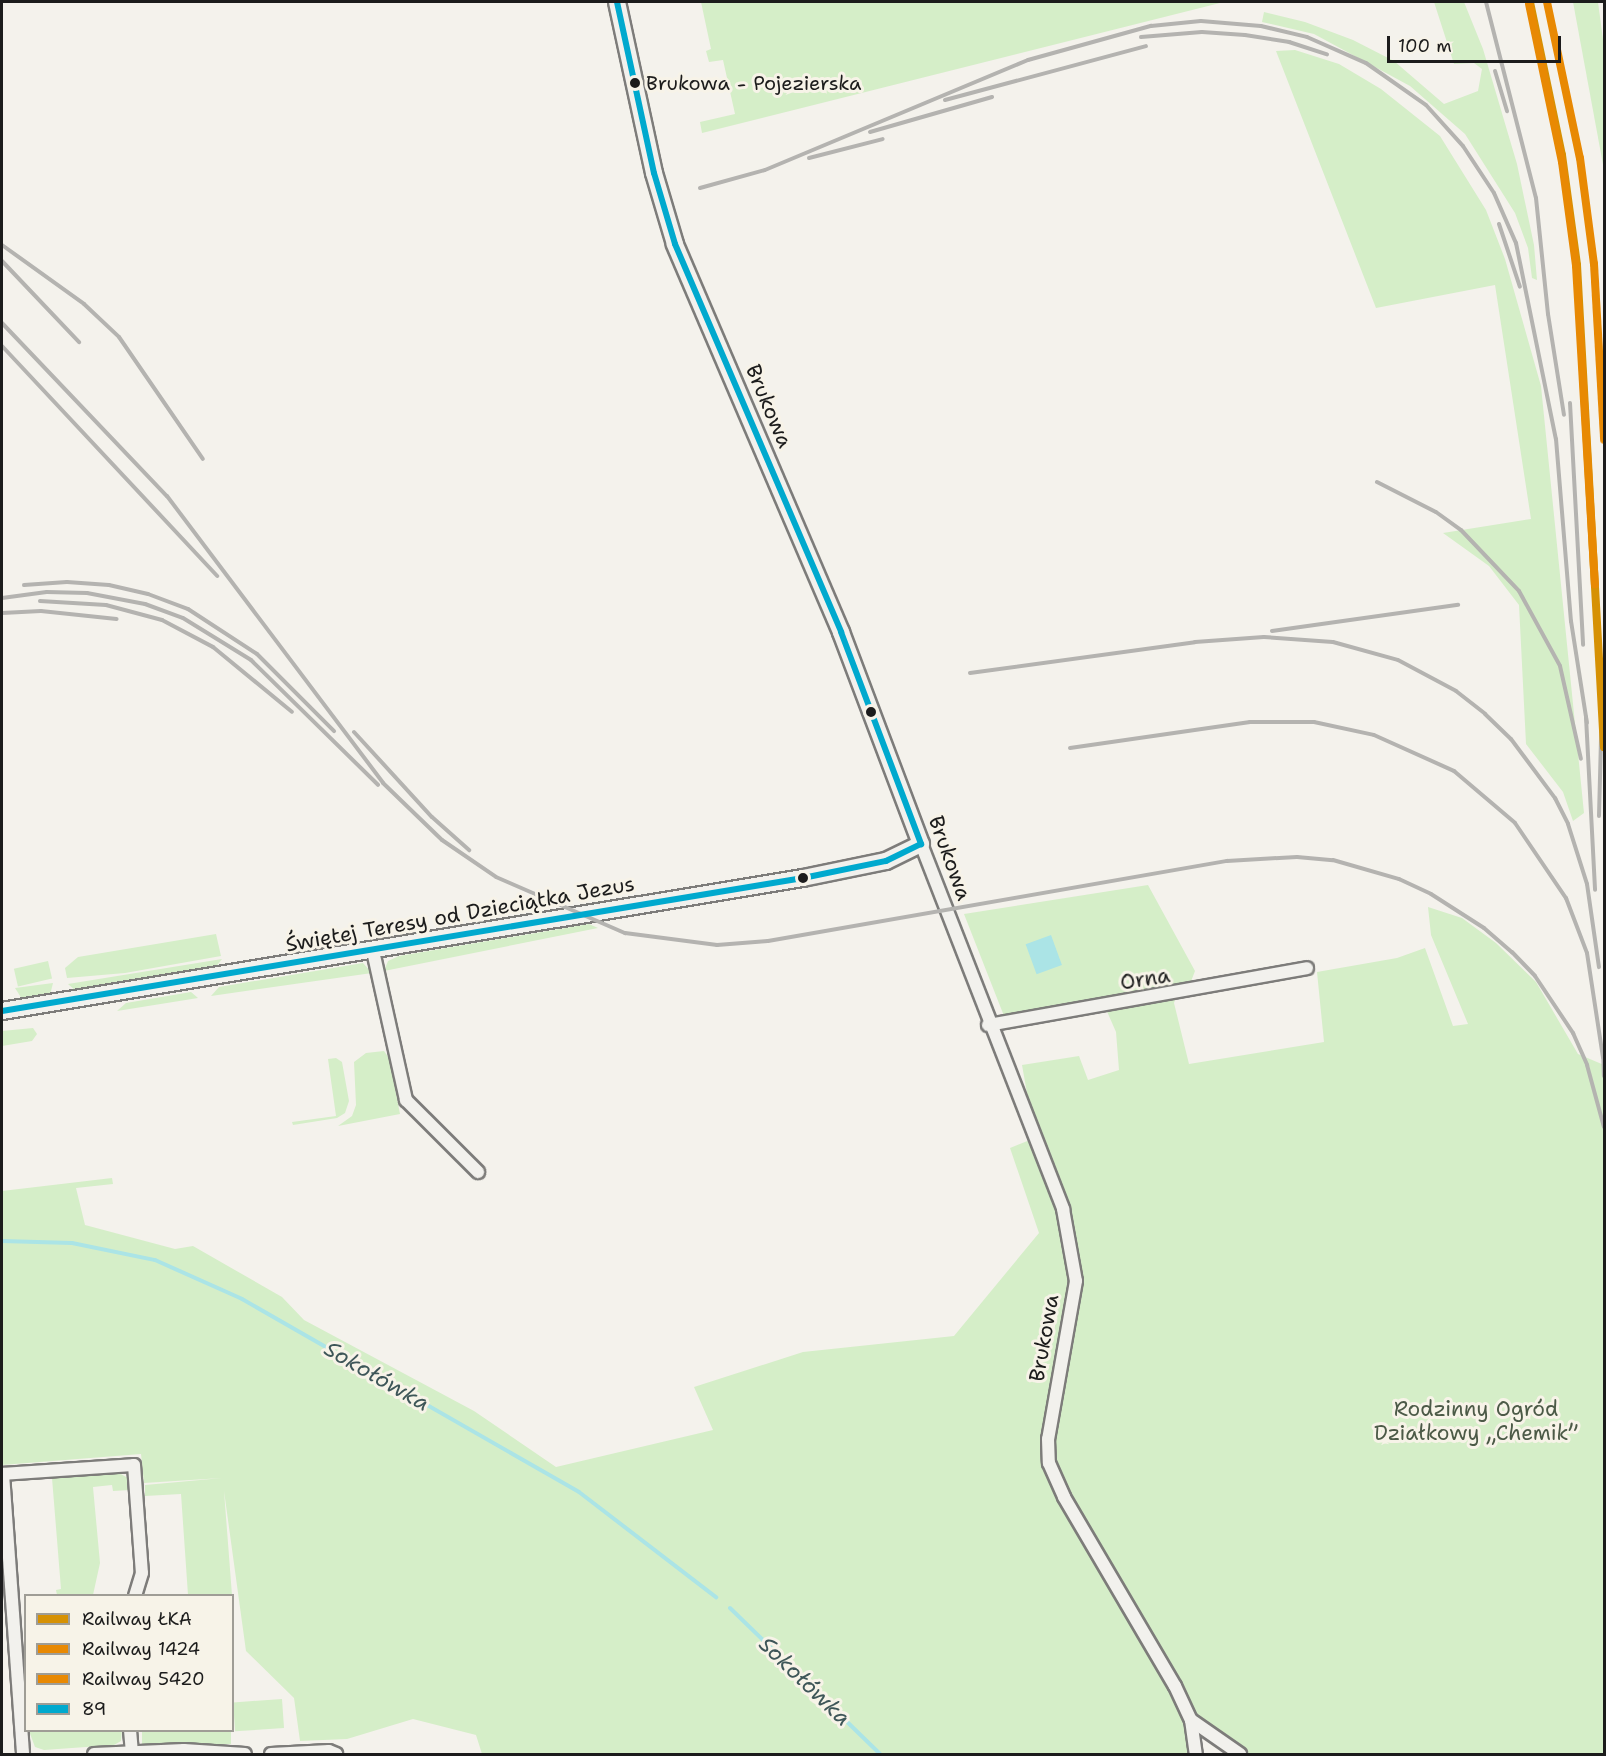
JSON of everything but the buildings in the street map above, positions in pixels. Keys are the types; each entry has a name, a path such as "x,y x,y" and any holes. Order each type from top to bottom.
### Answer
{"street":[{"name":"Brukowa","path":"617,2 654,173 675,244 841,632 988,1025 1063,1209 1076,1281 1048,1439 1049,1463 1064,1497 1156,1650 1191,1720 1196,1755"},
{"name":"Świętej Teresy od Dzieciątka Jezus","path":"2,1011 373,951 862,867 893,859 921,844"},
{"path":"373,951 401,1091 412,1108 478,1172"},
{"name":"Orna","path":"988,1025 1307,968"},
{"path":"23,1755 2,1474 134,1466 142,1573 136,1594"},
{"name":"Brukowa","path":"1191,1720 1240,1755"},
{"path":"130,1732 132,1752"},
{"path":"94,1755 132,1752 245,1755"},
{"path":"271,1755 335,1754"}],"green space":[{"path":"701,2 1224,2 702,133 700,122 735,114 723,60 709,62 706,51 711,49"},
{"path":"1434,2 1464,2 1483,49 1517,164 1534,245 1537,280 1532,278 1528,248 1515,213 1465,134 1410,86 1314,34 1262,22 1264,12 1305,22 1353,40 1394,61 1444,104 1478,91 1482,69 1474,63 1454,64"},
{"path":"1573,2 1598,2 1604,47 1604,170"},
{"path":"1295,50 1339,64 1381,89 1440,136 1486,210 1505,259 1541,386 1584,813 1573,821 1563,792 1526,744 1519,605 1489,566 1443,533 1531,519 1495,285 1376,308 1276,51"},
{"name":"Rodzinny Ogród Działkowy „Chemik”","path":"1148,885 1195,971 1190,984 1179,987 1174,1003 1189,1064 1324,1042 1317,972 1397,958 1425,948 1453,1026 1468,1024 1431,935 1428,907 1462,918 1496,943 1536,982 1578,1054 1604,1065 1604,1754 1249,1754 1198,1718 1184,1723 1190,1754 482,1754 476,1735 413,1719 347,1739 300,1741 294,1698 246,1651 224,1491 232,1594 188,1594 181,1494 145,1496 145,1485 222,1478 144,1483 141,1454 2,1465 2,1191 112,1178 113,1184 76,1188 85,1225 175,1249 193,1246 282,1297 304,1320 474,1411 556,1467 713,1430 694,1387 803,1352 954,1336 1039,1233 1010,1148 1035,1138 1022,1065 1079,1056 1088,1080 1119,1070 1116,1032 1102,1000 1004,1016 964,914"},
{"path":"589,924 598,928 384,971 388,961 399,956"},
{"path":"216,934 221,956 125,973 67,978 65,968 78,957"},
{"path":"222,959 215,968 76,991 68,984"},
{"path":"48,961 52,979 18,986 14,969"},
{"path":"363,963 372,973 211,996 219,987"},
{"path":"53,983 50,995 22,999 15,988"},
{"path":"191,992 198,998 117,1011 126,1003"},
{"path":"33,1028 37,1034 32,1041 2,1046 2,1031"},
{"path":"384,1051 389,1058 400,1114 338,1126 352,1116 356,1105 354,1062 366,1053"},
{"path":"336,1058 342,1062 349,1101 345,1113 337,1118 293,1125 292,1122 336,1116 328,1059"},
{"path":"119,1473 128,1478 130,1490 113,1491 112,1485 93,1487 100,1563 93,1594 57,1594 56,1590 61,1589 52,1478"},
{"path":"282,1699 284,1728 235,1731 234,1702"},
{"path":"29,1732 122,1732 121,1741 114,1745 44,1750 35,1747"},
{"path":"142,1732 231,1732 231,1744 142,1744"}],"water":[{"path":"1051,935 1062,965 1037,974 1026,944"}],"waterway":[{"name":"Sokołówka","path":"2,1241 72,1243 155,1260 242,1299 579,1492 716,1597"},
{"name":"Sokołówka","path":"730,1608 880,1754"}],"railway":[{"path":"1486,2 1536,198 1548,314 1564,415"},
{"path":"700,188 765,170 1028,60 1151,26 1201,21 1261,26 1307,37 1366,63 1426,105 1463,146 1494,193 1516,243 1556,439 1571,621 1587,723"},
{"path":"1141,37 1202,32 1245,35 1289,42 1327,54"},
{"path":"945,100 1146,46"},
{"path":"1495,71 1507,111"},
{"path":"870,132 992,97"},
{"path":"809,158 883,139"},
{"path":"1499,224 1520,287"},
{"path":"2,245 84,304 119,337 203,459"},
{"path":"2,261 79,342"},
{"path":"2,323 167,496 383,783 442,840 496,877 625,933 717,945 768,941 1227,861 1297,857 1333,860 1399,879 1431,894 1484,928 1512,952 1535,976 1573,1033 1587,1065 1604,1127"},
{"path":"2,346 217,576"},
{"path":"1570,403 1583,645"},
{"path":"1377,482 1436,512 1461,530 1519,591 1560,666 1581,759"},
{"path":"24,585 67,582 109,585 148,594 188,609 257,654 334,731"},
{"path":"2,598 47,592 87,593 145,604 183,618 251,660 378,785"},
{"path":"40,601 106,605 162,620 213,647 292,712"},
{"path":"1272,631 1458,605"},
{"path":"2,613 41,611 117,619"},
{"path":"970,673 1195,642 1264,637 1333,642 1398,660 1456,691 1485,714 1511,739 1555,798 1568,824 1587,884 1599,967"},
{"path":"1599,816 1602,704"},
{"path":"1586,717 1595,890"},
{"path":"1070,748 1250,722 1314,722 1374,735 1454,771 1515,823 1566,898 1587,953 1603,1058"},
{"path":"354,732 432,817 469,850"},
{"path":"1603,1049 1604,1076"}],"rail line":[{"name":"ŁKA","path":"1530,2 1562,155 1577,265 1604,747"},
{"name":"5420","path":"1547,2 1580,158 1594,264 1604,440"},
{"name":"1424","path":"1529,4 1562,162 1576,266 1595,584"}],"transit line":[{"name":"89","path":"617,2 654,173 675,244 841,632 921,844"},
{"name":"89","path":"2,1011 803,878 886,861 921,844"}],"place":[{"name":"Brukowa - Pojezierska","path":"635,83"}]}
